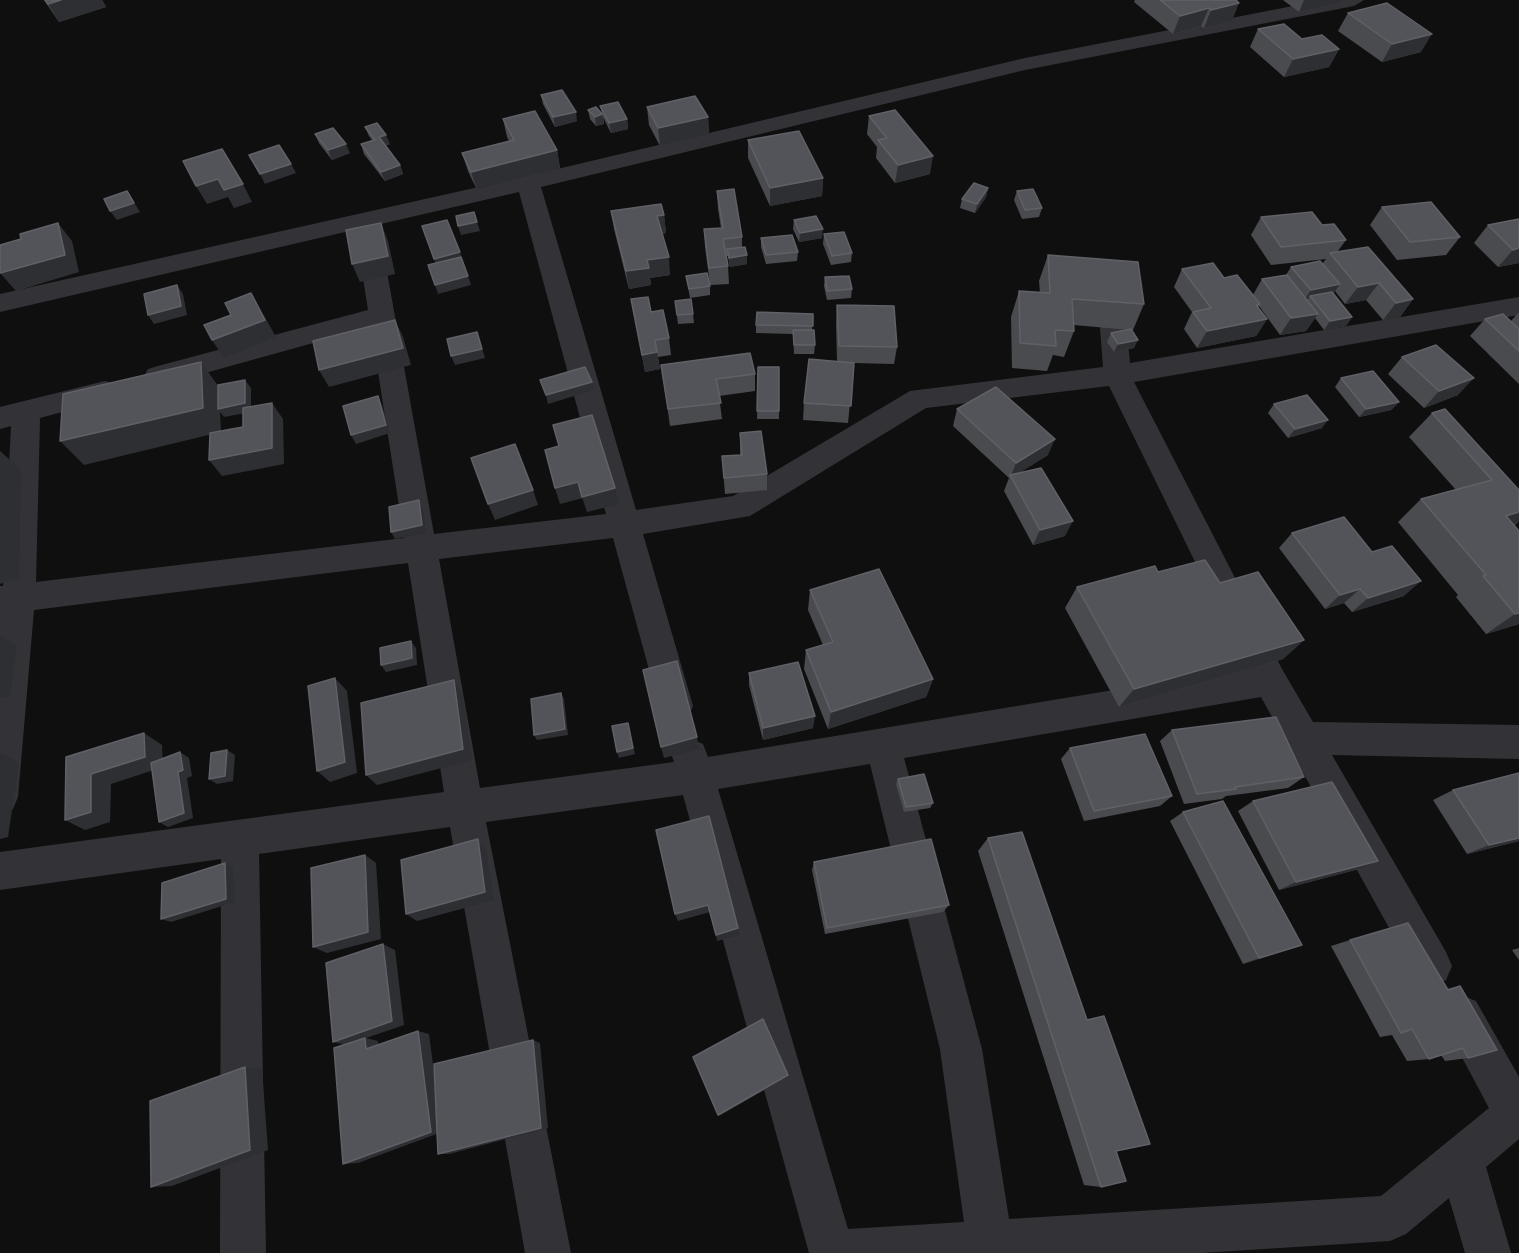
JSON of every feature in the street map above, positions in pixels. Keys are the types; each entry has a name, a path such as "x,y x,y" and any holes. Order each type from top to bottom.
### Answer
{"street":[{"path":"0,303 528,183 1025,64 1354,0"},
{"path":"528,183 832,1253"},
{"path":"366,220 465,807 548,1253"},
{"path":"841,1253 1390,1218 1518,1113 1270,680 1117,375 1110,289"},
{"path":"10,599 624,524 739,507 920,398 1117,375 1519,306"},
{"path":"0,797 10,599 13,415 382,315"},
{"path":"0,871 696,776 1270,680"},
{"path":"1303,738 1519,742"},
{"path":"883,744 962,1049 990,1243"},
{"path":"240,838 243,1253"},
{"path":"1461,1159 1488,1253"}],"building":[{"path":"45,0 61,0 48,4"},
{"path":"1160,0 1236,0 1239,3 1180,16"},
{"path":"1387,3 1432,34 1392,44 1348,13"},
{"path":"1284,24 1302,39 1322,35 1339,49 1293,59 1258,29"},
{"path":"562,90 576,112 553,117 541,95"},
{"path":"695,96 708,117 658,128 647,107"},
{"path":"618,102 627,119 609,123 600,106"},
{"path":"596,107 602,114 595,117 588,110"},
{"path":"895,110 933,156 898,165 878,140 887,138 869,116"},
{"path":"535,111 557,150 471,172 462,153 514,140 503,119"},
{"path":"377,123 386,135 379,137 400,165 381,172 361,144 375,140 365,127"},
{"path":"333,128 346,144 328,150 315,134"},
{"path":"799,131 823,178 770,188 748,140"},
{"path":"279,145 291,164 260,174 249,155"},
{"path":"222,149 243,184 224,190 218,179 196,186 183,161"},
{"path":"974,183 988,188 977,204 962,199"},
{"path":"734,189 742,237 723,239 728,266 709,268 704,229 723,228 717,191"},
{"path":"1033,189 1042,208 1025,210 1017,191"},
{"path":"127,191 134,203 110,211 104,199"},
{"path":"1431,202 1460,237 1410,242 1382,207"},
{"path":"661,204 664,215 657,216 669,257 647,260 649,268 626,271 611,211"},
{"path":"474,212 477,222 458,226 456,216"},
{"path":"1312,212 1322,225 1334,224 1346,240 1281,247 1261,217"},
{"path":"816,216 823,229 800,233 794,220"},
{"path":"1519,219 1519,248 1513,250 1488,225"},
{"path":"447,220 460,252 434,259 422,226"},
{"path":"58,223 65,255 0,273 0,245 21,239 20,234"},
{"path":"381,223 388,256 352,264 346,230"},
{"path":"844,232 852,253 832,256 824,234"},
{"path":"792,235 798,252 766,255 761,238"},
{"path":"745,247 747,255 729,258 727,249"},
{"path":"1368,247 1413,299 1396,303 1379,283 1358,287 1330,253"},
{"path":"1048,255 1138,262 1144,304 1072,299 1074,331 1055,330 1056,346 1020,343 1019,291 1050,293"},
{"path":"461,257 468,276 435,285 428,265"},
{"path":"1320,261 1340,284 1311,290 1291,267"},
{"path":"1213,263 1224,278 1237,275 1260,304 1256,305 1267,319 1207,331 1193,312 1211,308 1182,269"},
{"path":"707,273 710,286 689,289 686,276"},
{"path":"1287,275 1318,314 1291,318 1262,279"},
{"path":"849,276 852,289 827,291 825,277"},
{"path":"177,285 181,306 148,315 144,294"},
{"path":"1332,292 1352,317 1330,321 1310,296"},
{"path":"251,293 265,320 212,340 204,325 231,315 225,303"},
{"path":"648,297 651,312 663,310 669,338 655,340 657,352 642,355 631,299"},
{"path":"691,299 693,314 677,315 675,301"},
{"path":"837,305 894,306 897,347 839,346"},
{"path":"757,312 813,314 813,326 756,325"},
{"path":"1503,314 1519,329 1519,351 1485,319"},
{"path":"395,320 403,348 319,370 313,341"},
{"path":"1131,329 1138,340 1118,344 1111,333"},
{"path":"793,330 814,330 815,345 794,345"},
{"path":"477,332 482,349 451,356 447,339"},
{"path":"1436,345 1474,378 1439,391 1402,357"},
{"path":"750,353 755,374 716,379 721,403 668,409 661,365"},
{"path":"809,359 854,363 851,406 804,403"},
{"path":"201,362 203,408 60,441 63,394"},
{"path":"585,367 592,382 546,395 540,380"},
{"path":"758,367 779,367 779,411 757,411"},
{"path":"1373,371 1399,402 1366,409 1341,378"},
{"path":"245,380 245,403 218,409 218,385"},
{"path":"996,387 1055,439 1016,463 957,409"},
{"path":"1307,395 1328,420 1295,429 1274,404"},
{"path":"378,396 386,425 351,435 343,406"},
{"path":"272,403 272,448 209,460 210,433 243,427 243,408"},
{"path":"1445,409 1519,490 1519,512 1506,516 1519,531 1519,613 1515,614 1483,576 1486,575 1421,499 1492,480 1432,413"},
{"path":"592,415 615,488 582,497 578,482 555,488 545,450 559,446 553,425"},
{"path":"761,431 767,474 724,478 722,456 742,455 740,433"},
{"path":"515,444 533,490 488,504 471,458"},
{"path":"1041,468 1073,521 1040,530 1010,475"},
{"path":"419,500 422,525 391,532 389,507"},
{"path":"1344,517 1372,552 1392,546 1421,581 1368,598 1360,589 1340,595 1292,533"},
{"path":"1205,560 1220,583 1258,572 1304,640 1134,689 1077,587 1155,566 1158,572"},
{"path":"879,569 933,679 831,712 806,650 833,642 810,590"},
{"path":"411,641 412,658 381,665 380,648"},
{"path":"677,661 697,737 661,747 643,670"},
{"path":"798,662 815,716 763,728 749,673"},
{"path":"335,678 345,762 317,771 308,686"},
{"path":"454,680 463,749 366,775 361,703"},
{"path":"561,693 565,729 534,735 531,699"},
{"path":"1276,717 1304,777 1197,794 1172,730"},
{"path":"628,723 633,748 617,752 612,726"},
{"path":"144,733 145,757 91,774 91,812 65,820 66,757"},
{"path":"1145,734 1172,796 1094,811 1070,748"},
{"path":"227,750 225,776 209,779 211,753"},
{"path":"180,752 183,770 178,772 184,813 159,822 151,763"},
{"path":"1519,773 1519,838 1489,845 1453,790"},
{"path":"924,774 933,803 906,807 898,779"},
{"path":"1332,782 1378,861 1296,882 1253,801"},
{"path":"1223,801 1302,945 1259,958 1183,812"},
{"path":"709,816 738,928 716,935 708,905 675,914 656,830"},
{"path":"1022,832 1087,1020 1104,1016 1150,1144 1116,1151 1126,1181 1101,1187 988,838"},
{"path":"478,839 485,892 406,914 401,860"},
{"path":"931,839 949,905 827,928 814,862"},
{"path":"365,855 368,932 313,947 311,868"},
{"path":"225,863 226,899 161,919 162,883"},
{"path":"1408,923 1448,990 1460,986 1497,1050 1468,1058 1463,1048 1429,1059 1412,1029 1401,1033 1350,940"},
{"path":"383,944 392,1021 333,1042 326,963"},
{"path":"763,1019 788,1075 718,1115 693,1057"},
{"path":"418,1031 431,1132 343,1164 334,1048 365,1038 366,1049"},
{"path":"533,1040 541,1128 438,1154 434,1064"},
{"path":"245,1067 250,1150 151,1187 150,1101"}]}
